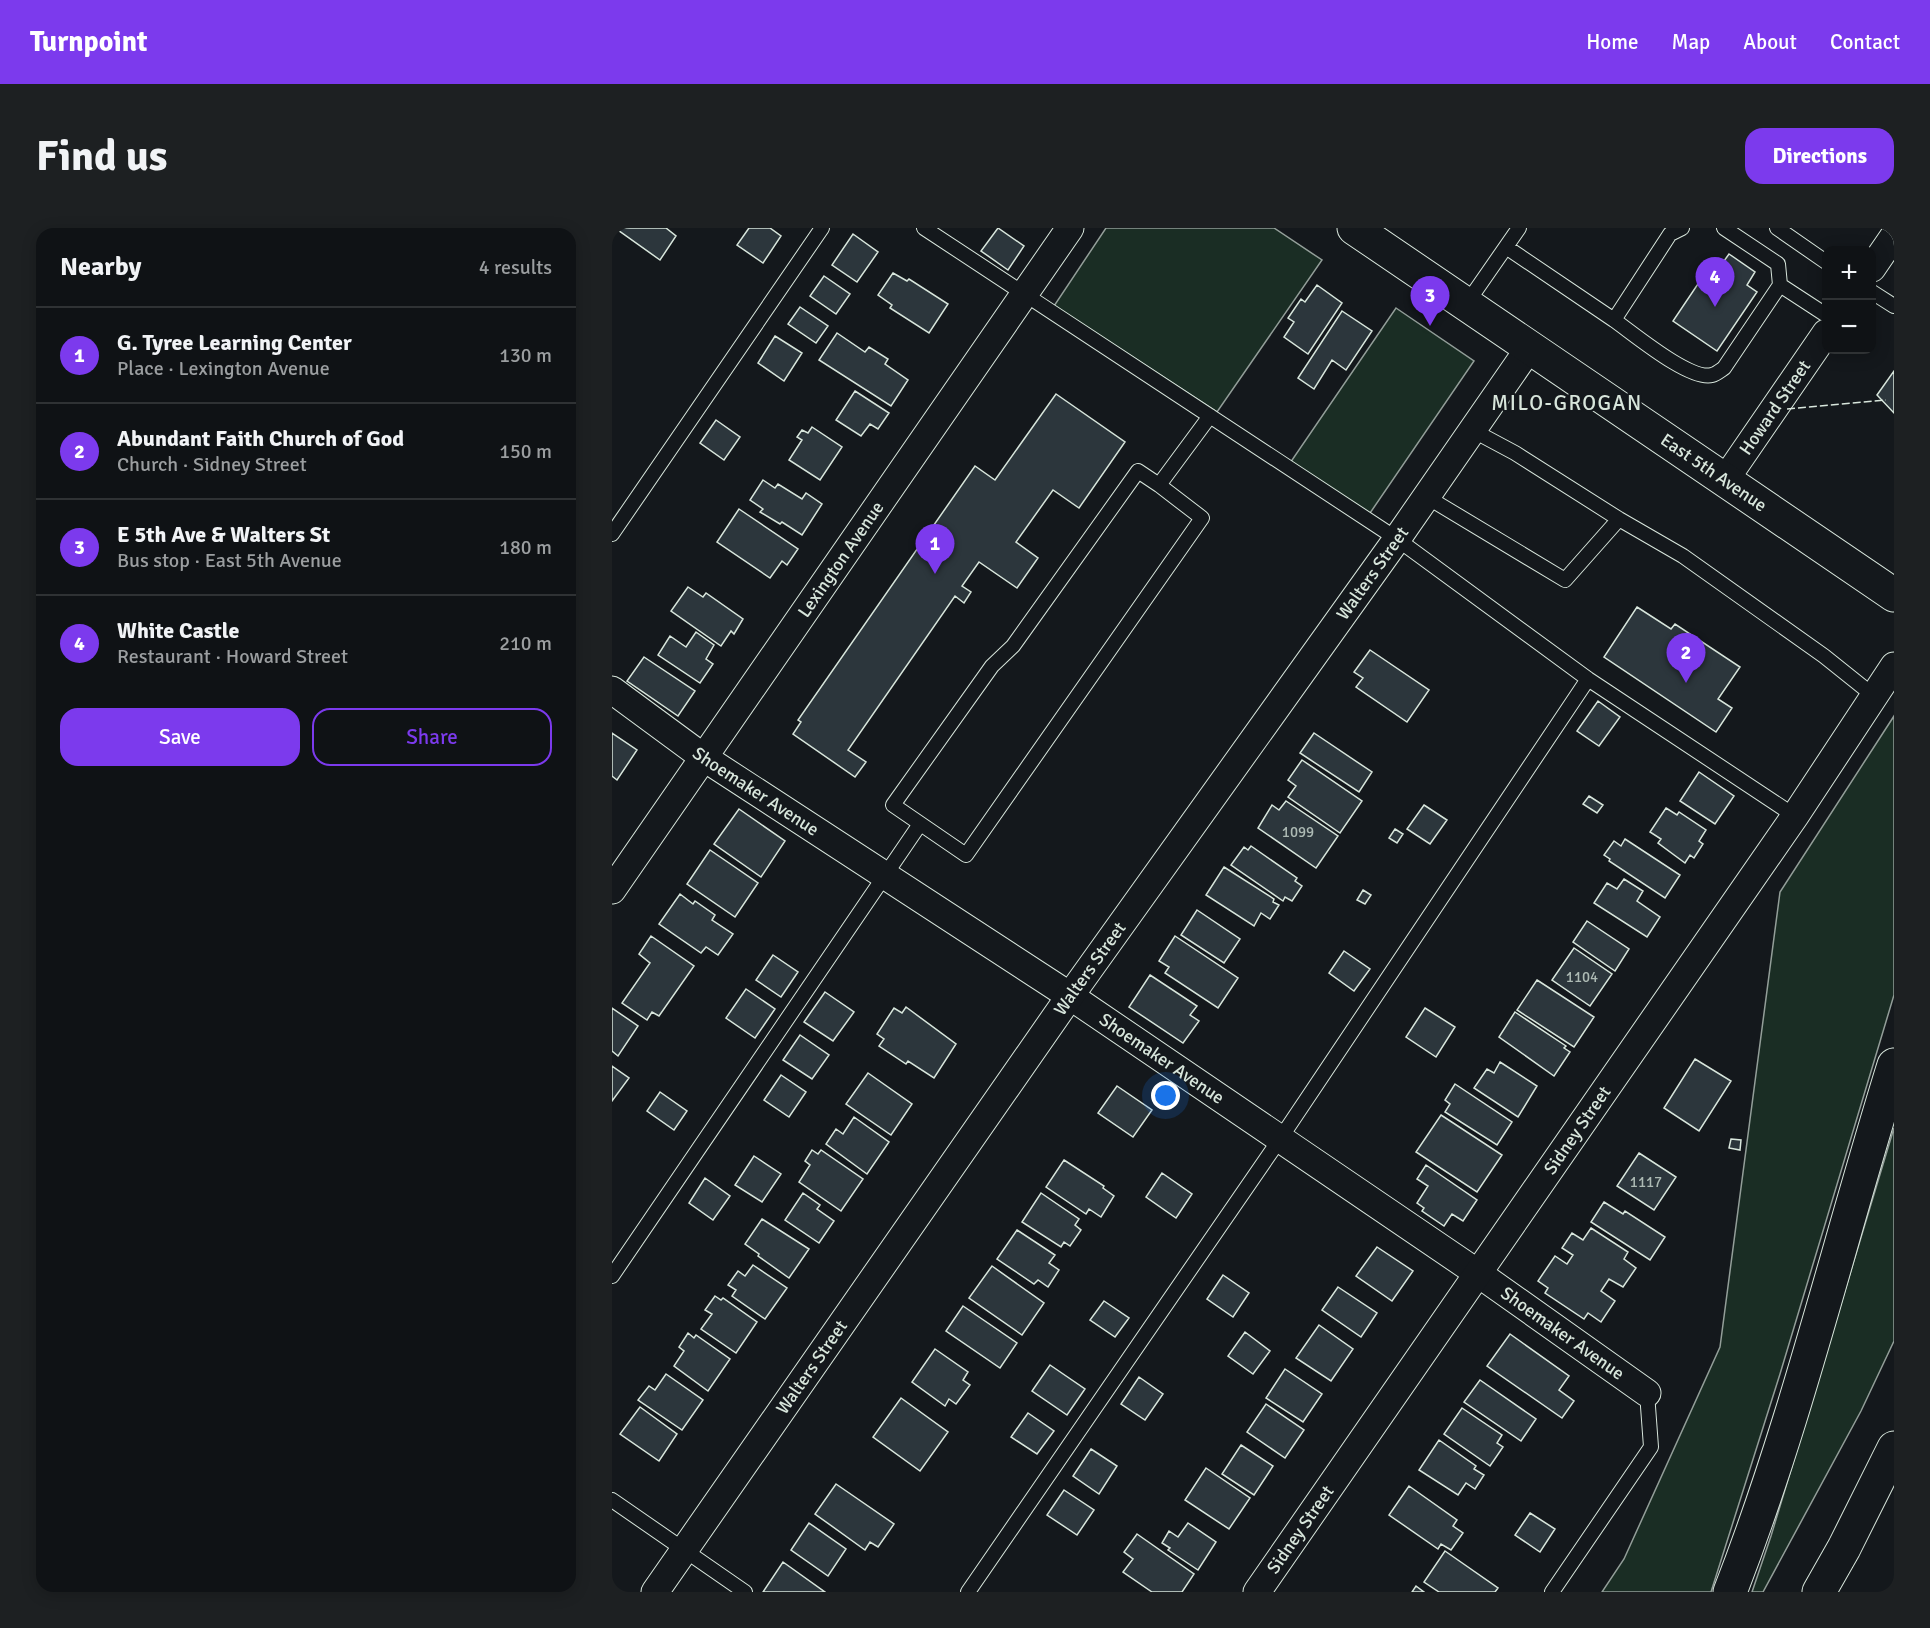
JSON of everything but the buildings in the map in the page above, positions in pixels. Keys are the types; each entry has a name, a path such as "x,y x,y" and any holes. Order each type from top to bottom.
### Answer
{"main road":[{"name":"East 5th Avenue","path":"1354,228 1894,595"},
{"path":"1730,1592 1758,1521 1801,1383 1894,1065"},
{"path":"1819,1592 1844,1548 1894,1448"}],"street":[{"name":"Lexington Avenue","path":"612,891 1070,228"},
{"path":"1876,262 1894,236"},
{"name":"Howard Street","path":"1725,480 1822,340"},
{"name":"Walters Street","path":"655,1592 1070,996 1397,539 1530,347"},
{"name":"Sidney Street","path":"1257,1592 1795,816 1894,666"},
{"name":"Shoemaker Avenue","path":"612,690 704,757 1070,996 1479,1274 1647,1393"}],"lane":[{"path":"612,534 822,228"},
{"path":"924,228 1397,539 1588,679 1795,816"},
{"path":"1467,303 1519,228"},
{"path":"1506,247 1684,369 1699,376 1713,375 1724,368 1780,285 1778,264 1724,228"},
{"path":"1777,228 1822,259"},
{"path":"1614,320 1671,230"},
{"path":"1780,285 1822,312"},
{"path":"1876,295 1894,306"},
{"path":"1159,484 1210,416"},
{"path":"1472,430 1515,453 1619,519 1683,556 1824,656 1874,696"},
{"path":"1138,471 1159,484 1202,518 966,855 893,805 992,666 1013,646 1138,471"},
{"path":"1427,496 1565,580 1619,519"},
{"path":"968,1592 1280,1139 1588,679"},
{"path":"612,1275 920,824"},
{"path":"1552,1592 1651,1447 1647,1393"},
{"path":"612,1500 745,1592"}],"green space":[{"path":"1106,228 1274,228 1322,260 1217,412 1054,306"},
{"path":"1396,308 1474,361 1368,516 1290,463"},
{"path":"1894,716 1894,995 1780,1374 1711,1592 1602,1592 1624,1559 1720,1347 1780,892"},
{"path":"1894,1128 1894,1341 1861,1411 1763,1592 1752,1592 1771,1536"}],"fence":[{"path":"1787,409 1886,400"}],"place":[{"name":"White Castle","path":"1715,307"},
{"name":"E 5th Ave & Walters St","path":"1430,326"},
{"name":"G. Tyree Learning Center","path":"935,574"},
{"name":"Abundant Faith Church of God","path":"1686,683"}],"district":[{"name":"MILO-GROGAN","path":"1567,403"}]}
